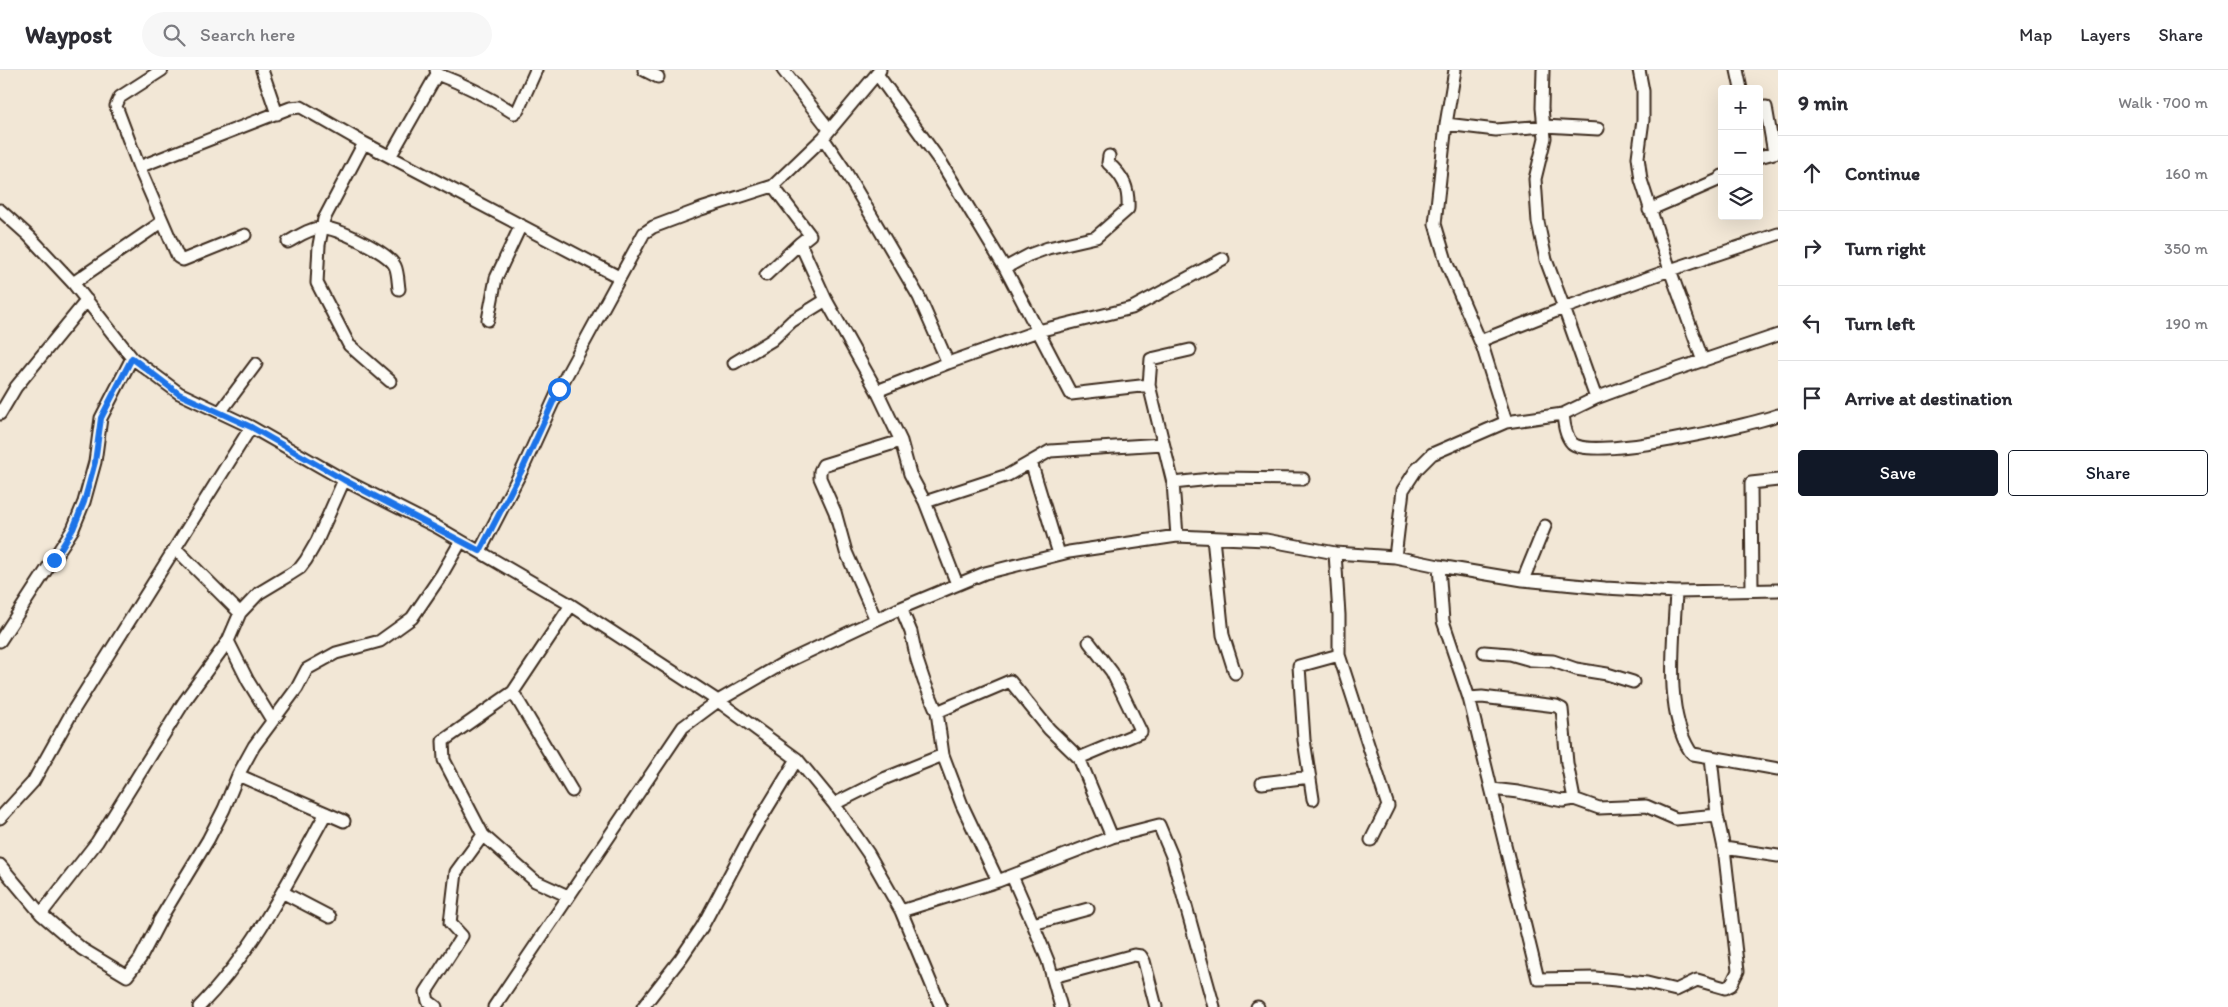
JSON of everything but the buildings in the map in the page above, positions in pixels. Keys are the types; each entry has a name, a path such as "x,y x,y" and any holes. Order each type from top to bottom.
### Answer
{"street":[{"path":"162,70 130,89 117,100 117,111 178,257 183,260 245,235"},
{"path":"262,70 277,114"},
{"path":"391,155 436,72 489,97 514,113 518,110 536,70"},
{"path":"644,70 658,77"},
{"path":"783,70 826,133 844,169 919,298 948,363"},
{"path":"1455,70 1446,124 1435,224 1447,264 1480,341 1506,422"},
{"path":"1543,70 1545,138 1535,179 1538,222 1546,260 1596,398"},
{"path":"1639,70 1643,120 1638,157 1641,180 1649,210 1703,361"},
{"path":"1737,70 1741,85"},
{"path":"480,551 523,468 559,389 644,233 653,227 773,186 826,133 878,72 942,164 1005,268 1071,394 1149,385"},
{"path":"1763,156 1776,152 1763,108 1778,104"},
{"path":"140,167 290,108 301,107 364,143 391,155 619,277"},
{"path":"1446,124 1496,130 1544,126 1598,129"},
{"path":"364,143 324,219 319,245 317,283 349,345 390,381"},
{"path":"1005,268 1048,248 1096,238 1128,209 1129,194 1126,184 1122,175 1108,162 1109,156"},
{"path":"1649,210 1718,180"},
{"path":"766,274 810,235 773,186"},
{"path":"0,210 29,236 73,284 132,358 179,394 251,427 344,480 480,551 571,605 718,701 797,759 834,804 868,853 901,911 941,1007"},
{"path":"73,284 162,222"},
{"path":"488,320 498,272 521,225"},
{"path":"288,242 309,230 323,227 354,238 388,258 395,266 399,289"},
{"path":"1480,341 1564,308 1778,234"},
{"path":"800,243 826,300 877,391 901,441 910,474 925,502 957,584"},
{"path":"877,391 1038,331 1132,308 1223,259"},
{"path":"0,414 16,386 86,300"},
{"path":"734,363 772,340 792,322 826,300"},
{"path":"1395,557 1403,490 1416,470 1432,454 1506,422 1563,414 1596,398 1778,336"},
{"path":"1177,536 1173,483 1149,385 1151,359 1190,350"},
{"path":"0,641 73,529 84,502 95,462 101,418 132,358"},
{"path":"221,412 256,364"},
{"path":"1563,414 1565,430 1572,444 1584,449 1611,448 1698,435 1755,423 1778,415"},
{"path":"0,818 33,782 71,714 251,427"},
{"path":"876,620 846,552 835,512 820,478 820,471 823,465 901,441"},
{"path":"925,502 1008,475 1050,451 1163,444"},
{"path":"1030,462 1059,554"},
{"path":"1173,483 1220,478 1304,479"},
{"path":"41,914 97,842 184,702 228,641 240,613 259,592 300,568 317,541 344,480"},
{"path":"1752,590 1751,483 1778,480"},
{"path":"1523,580 1545,526"},
{"path":"497,1005 568,896 683,728 718,701 782,664 901,608 985,573 1059,554 1177,536 1266,540 1335,553 1395,557 1523,580 1676,592 1778,590"},
{"path":"1213,538 1223,635 1235,673"},
{"path":"159,921 210,836 238,775 254,746 297,688 308,669 336,653 380,641 412,618 442,574 461,541"},
{"path":"175,548 240,613"},
{"path":"1335,553 1339,615 1339,655 1388,806 1371,840"},
{"path":"1439,566 1442,621 1469,698 1538,979 1595,978 1647,983 1676,990 1697,980 1725,988 1731,985 1738,971 1724,848 1717,815 1711,757"},
{"path":"1676,592 1673,685 1677,721 1690,751 1693,754 1778,769"},
{"path":"568,896 535,881 483,835 444,760 443,741 512,692 571,605"},
{"path":"901,608 911,632 924,681 937,712 943,755 962,805 998,881"},
{"path":"228,641 248,682 272,720"},
{"path":"1079,758 1141,732 1112,672 1088,642"},
{"path":"1484,652 1510,654 1531,660 1553,661 1576,669 1607,674 1633,682"},
{"path":"1313,799 1304,740 1299,666 1339,655"},
{"path":"937,712 1010,681 1049,729 1079,758 1112,837"},
{"path":"512,692 572,791"},
{"path":"1469,698 1491,698 1556,706 1562,709 1567,763 1574,799"},
{"path":"834,804 886,778 943,755"},
{"path":"649,1004 702,927 752,833 797,759"},
{"path":"238,775 344,821"},
{"path":"1262,783 1310,777"},
{"path":"1492,790 1518,792 1563,801 1574,799 1599,808 1646,806 1676,819 1717,815"},
{"path":"199,1007 218,987 282,892 326,813"},
{"path":"901,911 998,881 1112,837 1159,825 1172,856 1214,1007"},
{"path":"436,1007 426,998 426,992 462,936 450,923 456,872 483,835"},
{"path":"1724,848 1778,856"},
{"path":"0,865 41,914 82,949 127,976 140,959 187,872"},
{"path":"1012,876 1053,977 1061,1007"},
{"path":"282,892 330,917"},
{"path":"1033,924 1088,909"},
{"path":"1053,977 1134,955 1141,956 1156,1007"}],"route":[{"path":"54,560 73,529 84,502 95,462 101,418 132,358 179,394 251,427 344,480 480,551 523,468 559,389"}]}
